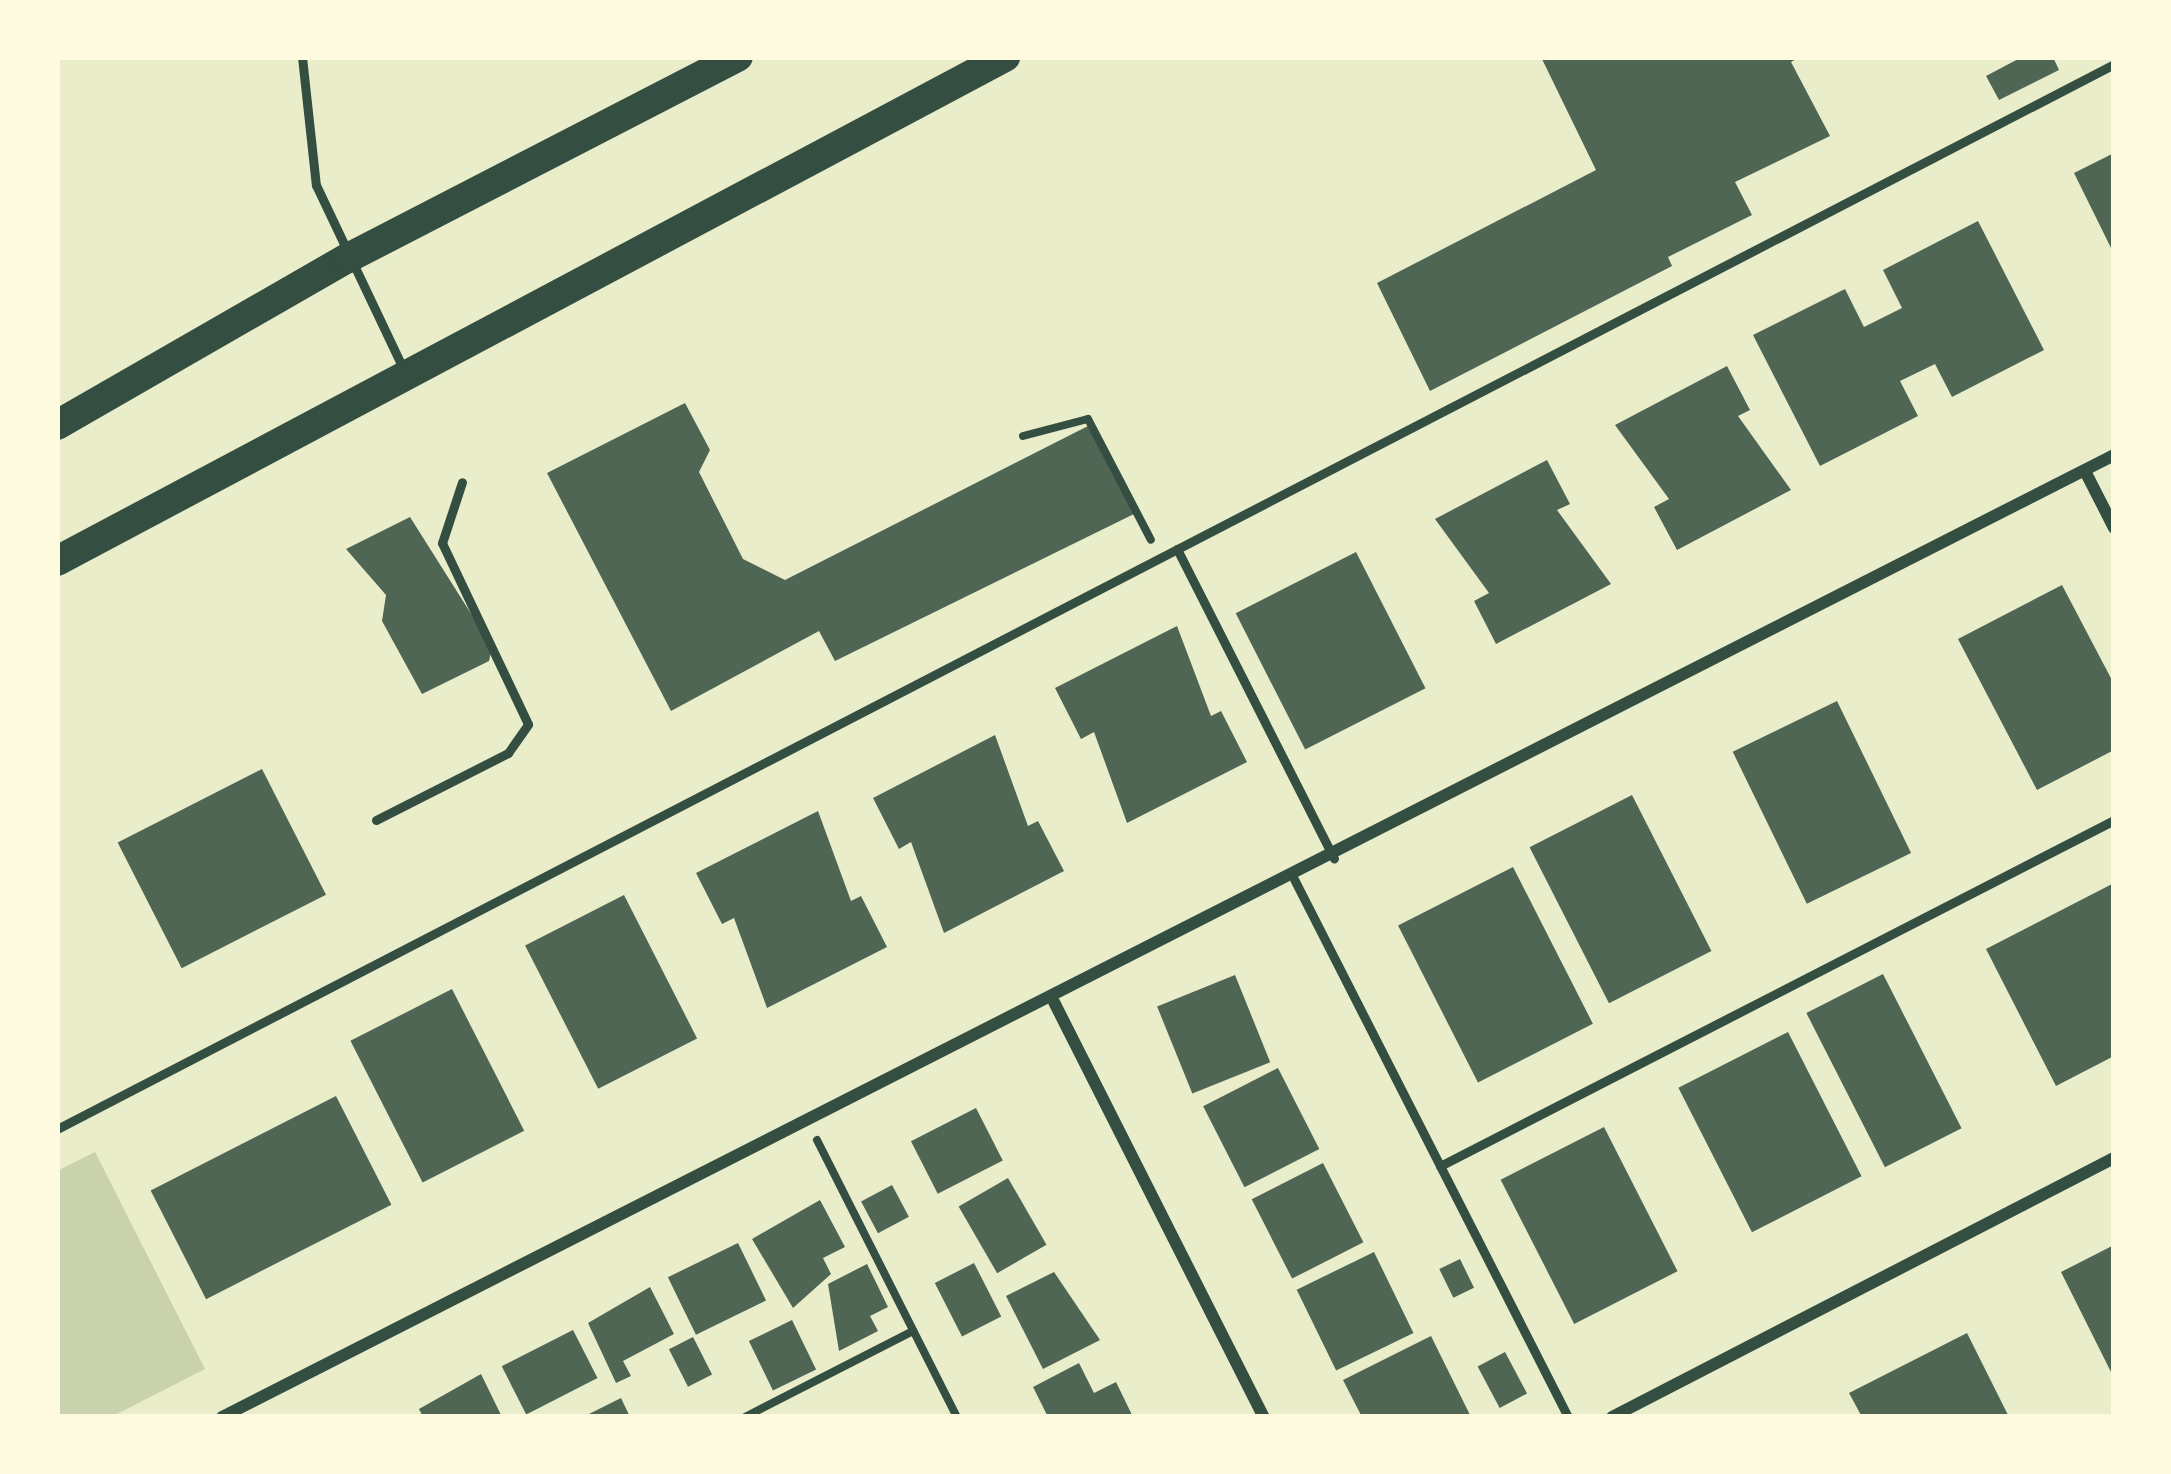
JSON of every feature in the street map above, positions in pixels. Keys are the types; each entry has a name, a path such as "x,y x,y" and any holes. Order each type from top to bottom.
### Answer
{"main road":[{"path":"57,424 346,259 738,57"},
{"path":"57,561 403,368 1005,57"}],"street":[{"path":"222,1417 1054,1002 2114,455"},
{"path":"2085,471 2114,528"},
{"path":"1054,1002 1264,1417"},
{"path":"1612,1417 2114,1158"}],"lane":[{"path":"302,57 316,185 346,259 403,368"},
{"path":"57,1129 2114,64"},
{"path":"376,820 508,753 528,724 442,543 462,482"},
{"path":"1177,549 1334,858"},
{"path":"1440,1166 2114,820"},
{"path":"1294,879 1568,1417"}],"path":[{"path":"1023,436 1088,419 1160,557"},
{"path":"809,1124 957,1417"},
{"path":"745,1417 913,1331"}],"green space":[{"path":"95,1152 205,1369 111,1417 57,1417 57,1171"}],"building":[{"path":"1541,57 1800,57 1791,62 1830,136 1735,182 1752,215 1668,257 1672,266 1430,391 1377,283 1596,170"},
{"path":"2022,57 2053,57 2059,70 1999,100 1986,76"},
{"path":"2114,153 2114,254 2074,173"},
{"path":"1978,221 2044,350 1952,397 1935,364 1900,381 1918,416 1820,466 1753,335 1845,289 1864,327 1902,308 1883,270"},
{"path":"1727,366 1750,410 1738,416 1791,490 1677,550 1654,507 1669,499 1615,425"},
{"path":"685,403 710,450 699,472 743,559 785,580 1090,425 1136,513 835,661 819,631 671,711 547,473"},
{"path":"1547,460 1570,504 1557,510 1611,584 1496,644 1474,601 1489,593 1435,519"},
{"path":"410,517 492,647 489,661 422,694 382,621 386,595 346,549"},
{"path":"1356,552 1425,688 1305,750 1236,613"},
{"path":"2062,585 2114,684 2114,750 2037,790 1958,639"},
{"path":"1177,626 1211,716 1221,711 1247,762 1127,823 1094,732 1081,739 1055,688"},
{"path":"1837,701 1911,853 1807,904 1733,752"},
{"path":"995,735 1028,826 1038,821 1064,871 944,933 911,842 899,849 873,798"},
{"path":"262,769 326,895 182,968 118,843"},
{"path":"1632,795 1711,951 1609,1003 1530,847"},
{"path":"818,811 851,901 861,896 887,947 767,1008 734,918 722,924 696,873"},
{"path":"1513,867 1593,1024 1478,1082 1398,926"},
{"path":"2114,883 2114,1056 2056,1086 1986,949"},
{"path":"624,895 697,1038 598,1089 525,945"},
{"path":"1883,974 1962,1128 1885,1167 1806,1013"},
{"path":"1235,975 1270,1062 1192,1094 1157,1006"},
{"path":"452,989 524,1131 423,1182 350,1041"},
{"path":"1788,1032 1862,1176 1752,1232 1678,1088"},
{"path":"1278,1068 1319,1149 1244,1187 1203,1106"},
{"path":"336,1096 391,1205 206,1299 151,1190"},
{"path":"976,1108 1003,1161 938,1194 911,1141"},
{"path":"1604,1127 1678,1271 1574,1324 1501,1180"},
{"path":"1323,1163 1363,1242 1292,1279 1252,1199"},
{"path":"1008,1178 1046,1245 997,1273 959,1206"},
{"path":"892,1185 909,1217 878,1233 861,1201"},
{"path":"820,1200 845,1247 823,1258 831,1274 793,1308 752,1239"},
{"path":"738,1243 766,1301 696,1335 668,1277"},
{"path":"2114,1245 2114,1378 2061,1272"},
{"path":"1374,1252 1413,1333 1336,1371 1297,1290"},
{"path":"1460,1259 1474,1288 1453,1298 1439,1269"},
{"path":"974,1263 1001,1316 962,1336 935,1283"},
{"path":"867,1264 888,1307 870,1316 878,1331 839,1351 828,1284"},
{"path":"1054,1272 1100,1340 1043,1369 1006,1296"},
{"path":"650,1287 674,1334 623,1361 631,1376 616,1383 588,1323"},
{"path":"792,1320 816,1369 773,1390 749,1341"},
{"path":"573,1330 598,1378 526,1414 502,1366"},
{"path":"1967,1333 2009,1417 1862,1417 1849,1393"},
{"path":"1431,1336 1471,1417 1362,1417 1343,1380"},
{"path":"693,1337 712,1374 688,1387 669,1349"},
{"path":"1505,1352 1527,1393 1500,1408 1478,1367"},
{"path":"1079,1363 1094,1393 1116,1382 1133,1417 1048,1417 1033,1387"},
{"path":"481,1374 502,1417 423,1417 419,1409"},
{"path":"621,1398 630,1417 583,1417"}]}
